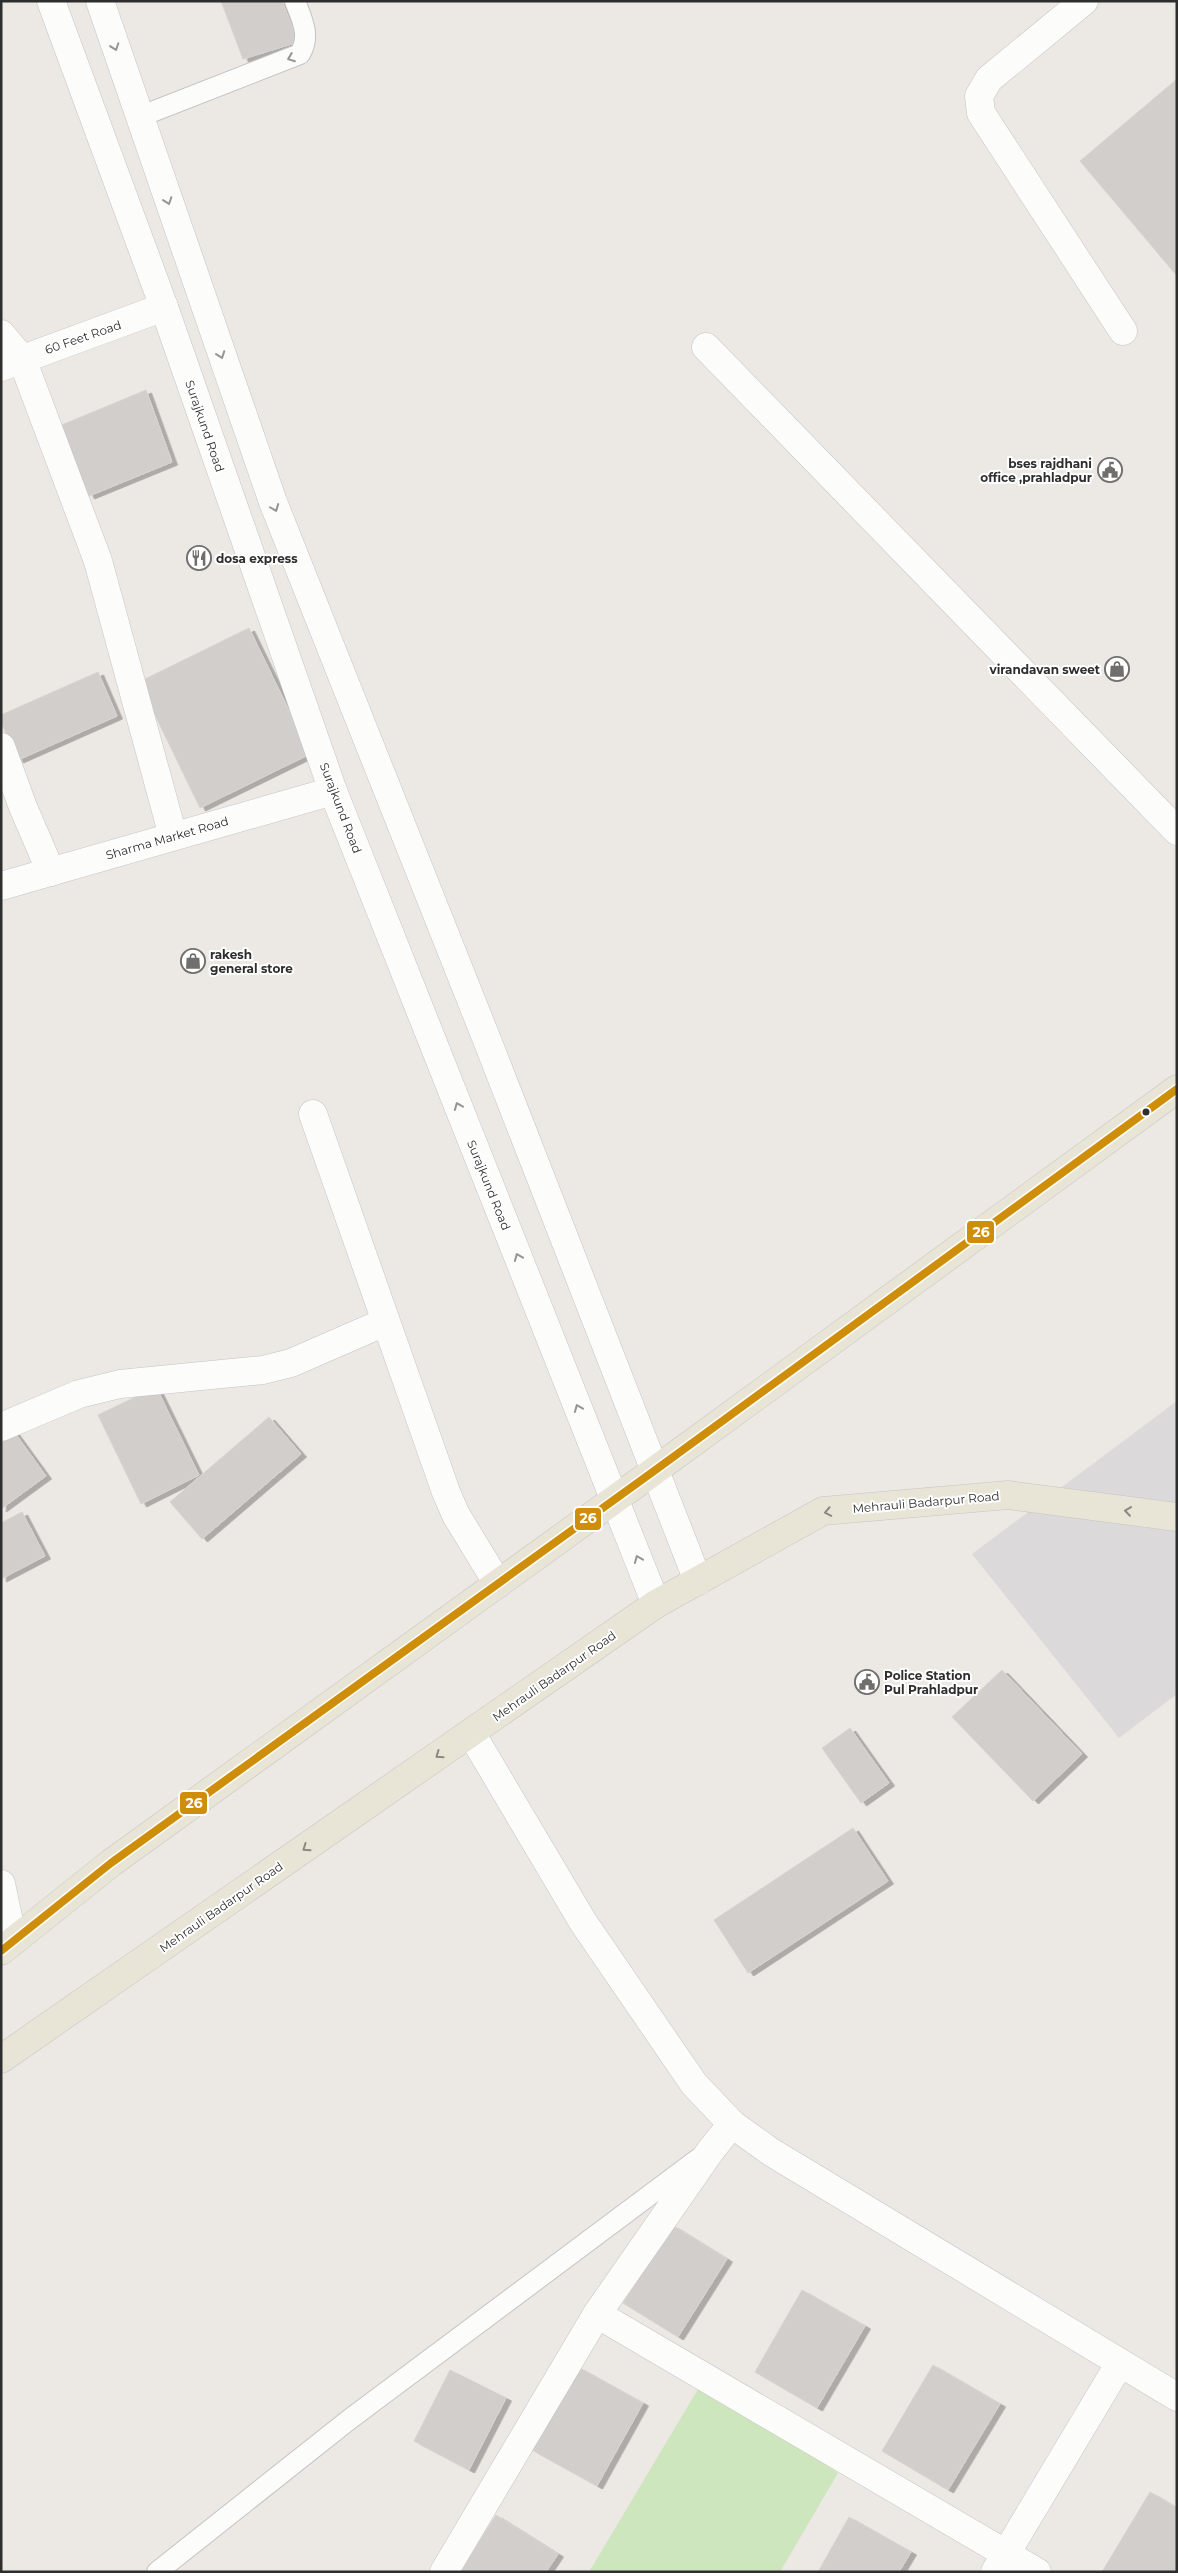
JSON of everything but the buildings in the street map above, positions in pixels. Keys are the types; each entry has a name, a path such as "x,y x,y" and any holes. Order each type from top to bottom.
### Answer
{"main road":[{"path":"7,1946 110,1863 654,1471 1177,1089"},
{"name":"Mehrauli Badarpur Road","path":"1,2059 656,1604 823,1511 1008,1495 1177,1517"}],"street":[{"name":"Surajkund Road","path":"51,1 164,307 333,791 656,1604"},
{"path":"100,1 273,502 489,1045 698,1581"},
{"path":"1084,1 989,79 979,96 981,113 1123,331"},
{"name":"60 Feet Road","path":"12,363 164,307"},
{"path":"1,334 98,561 173,836"},
{"path":"706,347 1177,831"},
{"path":"1,747 50,872"},
{"name":"Sharma Market Road","path":"1,886 333,791"},
{"path":"314,1114 385,1322 446,1492 456,1515 498,1584"},
{"path":"1,1427 79,1394 120,1384 263,1370 291,1363 385,1322"},
{"path":"471,1733 583,1922 694,2084 732,2124 779,2158 1120,2363 1173,2387"},
{"path":"1,1884 7,1946"},
{"path":"444,2572 597,2314 711,2150 732,2124"},
{"path":"597,2314 1000,2562 1037,2572"},
{"path":"1000,2562 1120,2363"}],"lane":[{"path":"139,117 300,54 305,45 306,34 295,1"},
{"path":"157,2572 350,2419 711,2150"}],"shaded area":[{"path":"1177,1401 1177,1694 1119,1738 972,1554"}],"green space":[{"path":"704,2379 838,2473 780,2572 589,2572"}],"transit line":[{"name":"26","path":"1,1951 111,1863 654,1471 1177,1089"}],"place":[{"name":"bses rajdhani office ,prahladpur","path":"1110,470"},
{"name":"dosa express","path":"199,558"},
{"name":"virandavan sweet","path":"1117,669"},
{"name":"rakesh general store","path":"193,961"},
{"name":"Police Station Pul Prahladpur","path":"867,1682"}]}
